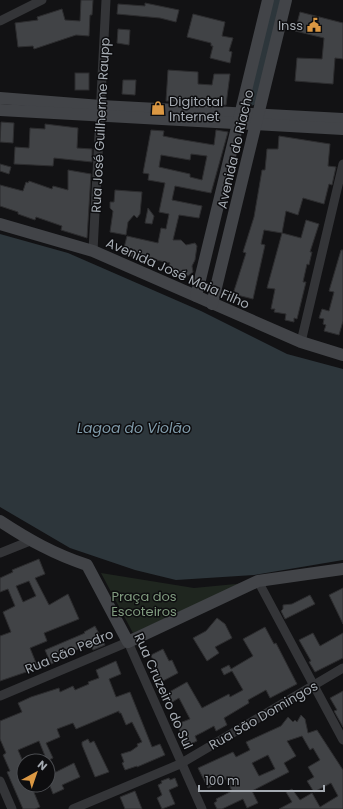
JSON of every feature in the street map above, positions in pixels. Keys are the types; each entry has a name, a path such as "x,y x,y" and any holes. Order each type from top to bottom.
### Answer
{"street":[{"path":"0,21 42,0"},
{"name":"Rua José Guilherme Raupp","path":"93,251 106,0"},
{"name":"Avenida do Riacho","path":"196,296 268,0"},
{"name":"Avenida do Riacho","path":"212,304 286,0"},
{"path":"0,98 101,111"},
{"path":"0,110 101,111 239,120 315,123 343,129"},
{"path":"315,123 343,119"},
{"path":"301,342 343,164"},
{"name":"Avenida José Maia Filho","path":"0,224 93,251 301,342 343,355"},
{"path":"0,521 30,541"},
{"path":"0,553 30,541"},
{"name":"Rua Cruzeiro do Sul","path":"30,541 58,556 87,565 128,642 180,764 202,809"},
{"path":"343,569 258,581 343,740"},
{"name":"Rua São Pedro","path":"0,696 128,642 258,581"},
{"name":"Rua São Domingos","path":"73,809 180,764 343,668"},
{"path":"0,781 12,809"}],"green space":[{"name":"Praça dos Escoteiros","path":"101,573 194,588 246,583 133,633"}],"water":[{"name":"Lagoa do Violão","path":"0,234 68,253 201,311 287,354 343,369 343,560 254,575 176,580 135,570 70,548 0,507"}],"building":[{"path":"81,0 93,0 92,15 90,15 89,36 76,35 34,49 33,46 18,47 15,23 38,20 37,17 62,9 65,20 80,21"},
{"path":"145,3 179,10 176,22 160,18 117,14 118,4 145,6"},
{"path":"300,12 343,23 343,59 335,58 333,84 295,81 297,58 322,59 324,38 295,31"},
{"path":"193,14 225,22 222,36 233,38 229,51 232,52 230,63 210,58 213,46 211,46 211,43 187,37"},
{"path":"118,29 130,30 129,45 117,43"},
{"path":"168,70 198,72 198,84 212,85 214,74 230,74 226,105 217,105 217,102 166,101"},
{"path":"75,73 89,73 89,90 75,90"},
{"path":"123,80 136,80 135,95 122,94"},
{"path":"1,122 14,123 13,143 0,142"},
{"path":"45,124 78,128 77,148 92,149 92,162 54,158 53,166 14,164 15,147 29,148 30,128 45,129"},
{"path":"151,130 164,131 163,136 214,145 216,130 228,132 211,193 175,186 172,200 202,206 199,218 179,215 173,240 181,240 186,245 195,243 197,246 195,260 192,266 193,272 188,276 181,271 173,273 170,271 168,268 170,263 138,256 137,258 130,256 130,253 123,252 127,236 158,243 161,228 166,229 169,214 159,212 165,183 148,180 149,174 143,173","holes":["191,154 207,156 202,180 190,177 190,174 159,167 161,155 190,160"]},
{"path":"279,136 330,144 328,166 336,167 332,185 329,184 324,204 303,198 298,215 286,211 282,233 264,230 261,244 265,245 253,299 233,294 246,253 243,252 254,217 262,170 265,170 267,149 278,149"},
{"path":"0,164 11,167 9,174 0,171"},
{"path":"68,170 91,174 87,238 61,230 62,226 36,217 35,220 0,206 0,185 23,191 26,182 28,183 29,181 52,189 53,186 68,190"},
{"path":"115,190 142,192 140,214 137,218 134,215 128,222 126,235 110,232 113,211 110,208 110,202 114,202"},
{"path":"148,208 154,216 152,224 145,223"},
{"path":"306,220 319,224 310,252 312,252 309,265 307,264 303,282 306,282 297,319 294,318 294,322 285,320 286,314 274,312 275,309 271,309 275,289 267,288 282,233 301,238"},
{"path":"341,250 343,250 343,321 339,335 324,331 326,325 323,324 324,319 319,318 322,309 329,311 334,292 329,291"},
{"path":"39,559 45,574 35,578 49,605 68,594 79,619 44,633 47,641 30,648 38,668 0,681 0,636 11,632 3,612 15,606 8,589 0,592 0,578 13,572 12,570","holes":["29,581 36,596 23,602 16,586"]},
{"path":"343,588 343,624 329,595"},
{"path":"310,595 315,604 285,619 281,611 283,609 283,605 292,604"},
{"path":"217,618 225,624 232,638 215,647 219,653 207,661 193,638 206,631"},
{"path":"95,626 105,645 93,650 90,644 63,656 64,658 51,664 45,650 85,633 84,632"},
{"path":"265,627 274,644 276,643 297,684 270,698 266,690 248,700 249,703 224,718 227,725 216,731 214,726 195,736 197,741 186,746 177,724 190,719 179,698 169,704 164,695 187,682 202,708 229,694 230,697 243,690 232,671 224,675 221,669 229,665 231,669 253,656 243,639"},
{"path":"313,633 320,646 343,633 343,658 315,672 309,662 311,661 299,640"},
{"path":"163,649 169,661 172,660 178,673 161,682 161,680 158,681 152,669 155,667 151,655"},
{"path":"116,661 121,674 109,679 116,697 130,692 152,747 160,744 165,755 137,767 125,770 122,763 124,762 121,754 131,751 138,746 137,744 142,742 132,722 126,725 119,711 76,729 73,723 57,729 60,737 46,743 51,753 44,753 39,741 18,750 19,753 16,753 16,793 7,772 10,771 3,755 6,753 0,739 0,721 22,712 18,703 31,697 59,688 60,692 73,686 75,690 89,684 88,682 99,678 96,670"},
{"path":"343,691 343,727 334,711 337,710 330,698"},
{"path":"301,715 305,719 308,733 317,730 343,770 343,809 279,809 292,802 286,792 292,789 300,800 312,793 320,807 338,796 331,783 314,792 307,781 314,777 308,767 320,760 313,748 310,750 302,736 287,741 296,756 284,763 289,772 252,791 258,803 247,808 243,799 222,809 217,809 214,803 217,801 216,799 232,791 226,779 208,788 198,768 233,752 236,757 250,750 246,742 281,726 288,717 293,722 295,720 297,722","holes":["268,755 275,769 259,776 252,763"]},
{"path":"88,739 90,743 94,741 109,772 95,777 82,745 82,742"},
{"path":"74,763 80,777 62,785 64,789 56,793 56,772"},
{"path":"169,778 170,780 175,778 178,786 169,790 175,804 162,809 157,798 162,795 158,785 162,783 161,781"},
{"path":"135,791 142,809 125,809 120,797"},
{"path":"16,793 34,793 40,807 35,809 23,809"}],"waterway":[{"path":"252,101 276,0"}],"place":[{"name":"Inss","path":"314,25"},
{"name":"Digitotal Internet","path":"158,108"}]}
